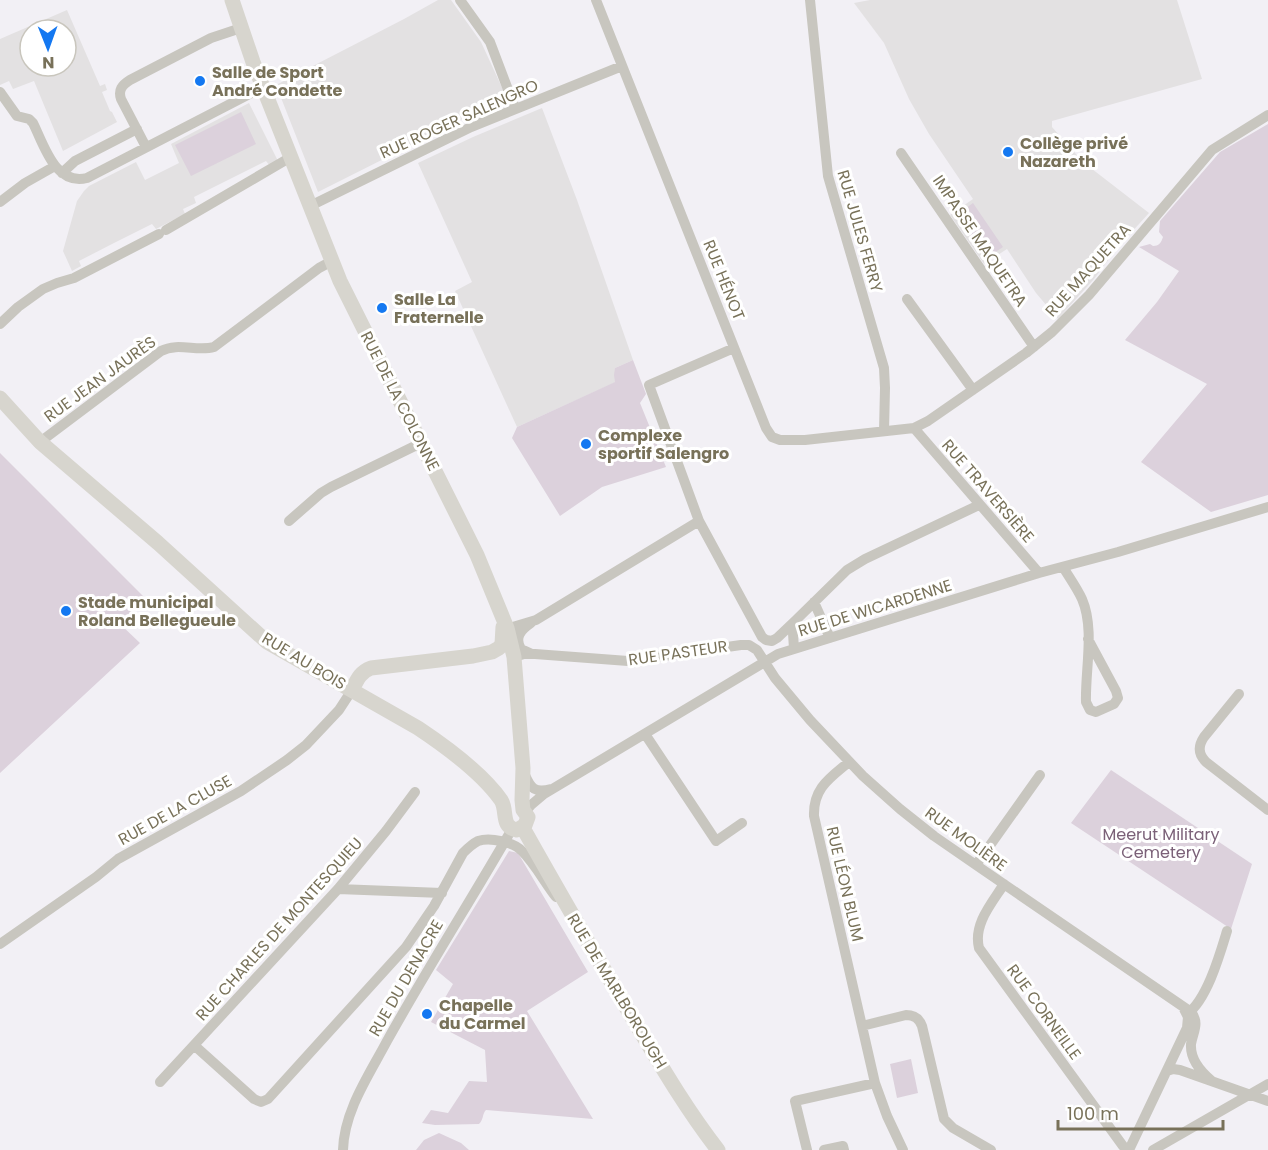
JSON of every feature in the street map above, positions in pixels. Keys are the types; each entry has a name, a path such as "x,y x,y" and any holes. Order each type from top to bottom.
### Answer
{"main road":[{"name":"RUE DE LA COLONNE","path":"232,0 263,87 332,261 353,309 477,555 505,626 514,665 522,768 521,794 528,820 514,824"},
{"name":"RUE AU BOIS","path":"0,398 40,442 158,543 267,642 418,728 452,751 499,798 514,824"},
{"path":"352,690 361,674 371,668 492,652 502,644 505,626"},
{"name":"RUE DE MARLBOROUGH","path":"514,824 583,933 676,1090 718,1150"}],"street":[{"path":"460,0 493,48 515,108"},
{"name":"RUE HÉNOT","path":"596,0 766,428 772,437 780,440 805,440 914,428"},
{"name":"RUE JULES FERRY","path":"810,0 828,176 884,368 884,431"},
{"path":"146,147 120,96 124,83 211,38 241,28"},
{"name":"RUE ROGER SALENGRO","path":"310,206 471,127 622,66"},
{"path":"0,92 17,116 31,120 46,152 59,169 74,179 84,179 263,87"},
{"name":"RUE MAQUETRA","path":"914,428 973,390 1052,332 1089,295 1212,150 1268,115"},
{"path":"0,202 26,183 59,169 137,129"},
{"name":"IMPASSE MAQUETRA","path":"901,153 1034,347"},
{"path":"0,324 44,289 78,275 163,232 291,157"},
{"name":"RUE JEAN JAURÈS","path":"40,442 161,351 172,347 204,349 214,347 319,268 332,261"},
{"path":"907,299 973,390"},
{"path":"734,348 649,385 699,521 763,639 769,641 777,638 847,570 859,562 979,505"},
{"name":"RUE TRAVERSIÈRE","path":"914,428 1039,573"},
{"path":"289,521 331,487 421,443"},
{"name":"RUE DE WICARDENNE","path":"524,811 554,788 778,654 1039,573 1268,507"},
{"path":"532,654 521,649 518,644 522,630 699,521"},
{"path":"1063,567 1083,603 1087,617 1086,702 1090,710 1096,712 1114,704 1118,698 1088,639"},
{"path":"814,602 830,638"},
{"path":"794,649 793,633 797,619"},
{"path":"505,626 536,620"},
{"name":"RUE PASTEUR","path":"514,665 532,654 628,661 745,645 753,647 764,661"},
{"path":"492,652 506,657 514,665"},
{"name":"RUE MOLIÈRE","path":"764,661 804,713 849,762 900,809 975,865 1187,1011"},
{"name":"RUE DE LA CLUSE","path":"0,944 118,859 241,791 287,760 306,745 342,707 352,690"},
{"path":"1239,694 1201,741 1201,755 1206,762 1268,810"},
{"path":"645,734 716,841 742,823"},
{"name":"RUE LÉON BLUM","path":"849,762 818,792 814,803 814,816 875,1083 903,1150"},
{"path":"522,768 532,788 544,791 554,788"},
{"path":"975,865 1040,775"},
{"name":"RUE CHARLES DE MONTESQUIEU","path":"160,1082 338,889 415,792"},
{"name":"RUE DU DENACRE","path":"343,1150 345,1130 360,1092 430,965 514,824"},
{"path":"195,1046 254,1099 261,1102 268,1099 406,946 423,924 464,853 470,846 483,840 516,846 524,853 583,933"},
{"name":"RUE CORNEILLE","path":"1004,884 981,923 977,938 979,948 1128,1150"},
{"path":"338,889 442,893"},
{"path":"1187,1011 1196,1006 1215,970 1227,931"},
{"path":"1128,1150 1187,1029 1187,1011"},
{"path":"1187,1011 1195,1018 1196,1024 1191,1044 1193,1056 1199,1068 1212,1081"},
{"path":"862,1026 906,1015 918,1019 922,1026 942,1115 949,1125 991,1150"},
{"path":"1167,1071 1180,1070 1268,1101"},
{"path":"807,1150 795,1101 875,1083"},
{"path":"1137,1134 1142,1144 1153,1150 1268,1084"},
{"path":"824,1150 843,1146 844,1150"}],"shaded area":[{"path":"438,0 451,0 481,42 505,94 486,101 485,108 318,192 276,85"},
{"name":"Collège privé Nazareth","path":"870,0 1177,0 1202,79 1052,121 1052,127 1083,162 1149,213 1058,319 1036,293 1007,249 984,264 950,215 973,199 929,134 909,99 884,43 854,3"},
{"path":"67,10 70,18 49,18"},
{"path":"18,31 18,78 78,78 78,35 100,86 105,84 107,90 102,92 117,122 63,151 34,81 13,89 9,81 0,85 0,39"},
{"path":"249,103 278,161 270,166 266,161 194,197 196,203 183,209 185,214 156,229 152,224 114,243 79,261 81,266 72,271 63,251 77,201 89,186 136,162 145,180 179,163 171,144"},
{"path":"542,108 633,360 615,368 616,382 517,427 455,291 472,282 418,163"}],"green space":[{"path":"241,112 256,144 191,176 175,145"},
{"path":"1268,124 1268,495 1211,512 1141,462 1207,384 1125,340 1179,271 1139,247 1159,244 1163,237 1159,232 1160,221 1220,152"},
{"path":"973,203 1003,247 985,259 955,216"},
{"name":"Complexe sportif Salengro","path":"633,360 646,394 640,403 666,467 602,487 560,516 512,438 517,427 615,382 615,368"},
{"name":"Stade municipal Roland Bellegueule","path":"0,453 145,598 119,623 140,643 0,773"},
{"name":"Meerut Military Cemetery","path":"1111,770 1252,864 1231,929 1071,823"},
{"path":"509,851 518,853 588,972 527,1011 593,1119 486,1110 479,1124 422,1123 431,1110 448,1113 469,1081 487,1082 485,1050 431,1022 453,984 436,970"},
{"path":"911,1059 918,1093 897,1098 890,1064"},
{"path":"439,1133 461,1143 469,1150 416,1150 424,1140"}],"place":[{"name":"Salle de Sport André Condette","path":"200,81"},
{"name":"Collège privé Nazareth","path":"1008,152"},
{"name":"Salle La Fraternelle","path":"382,308"},
{"name":"Complexe sportif Salengro","path":"586,444"},
{"name":"Stade municipal Roland Bellegueule","path":"66,611"},
{"name":"Chapelle du Carmel","path":"427,1014"}]}
